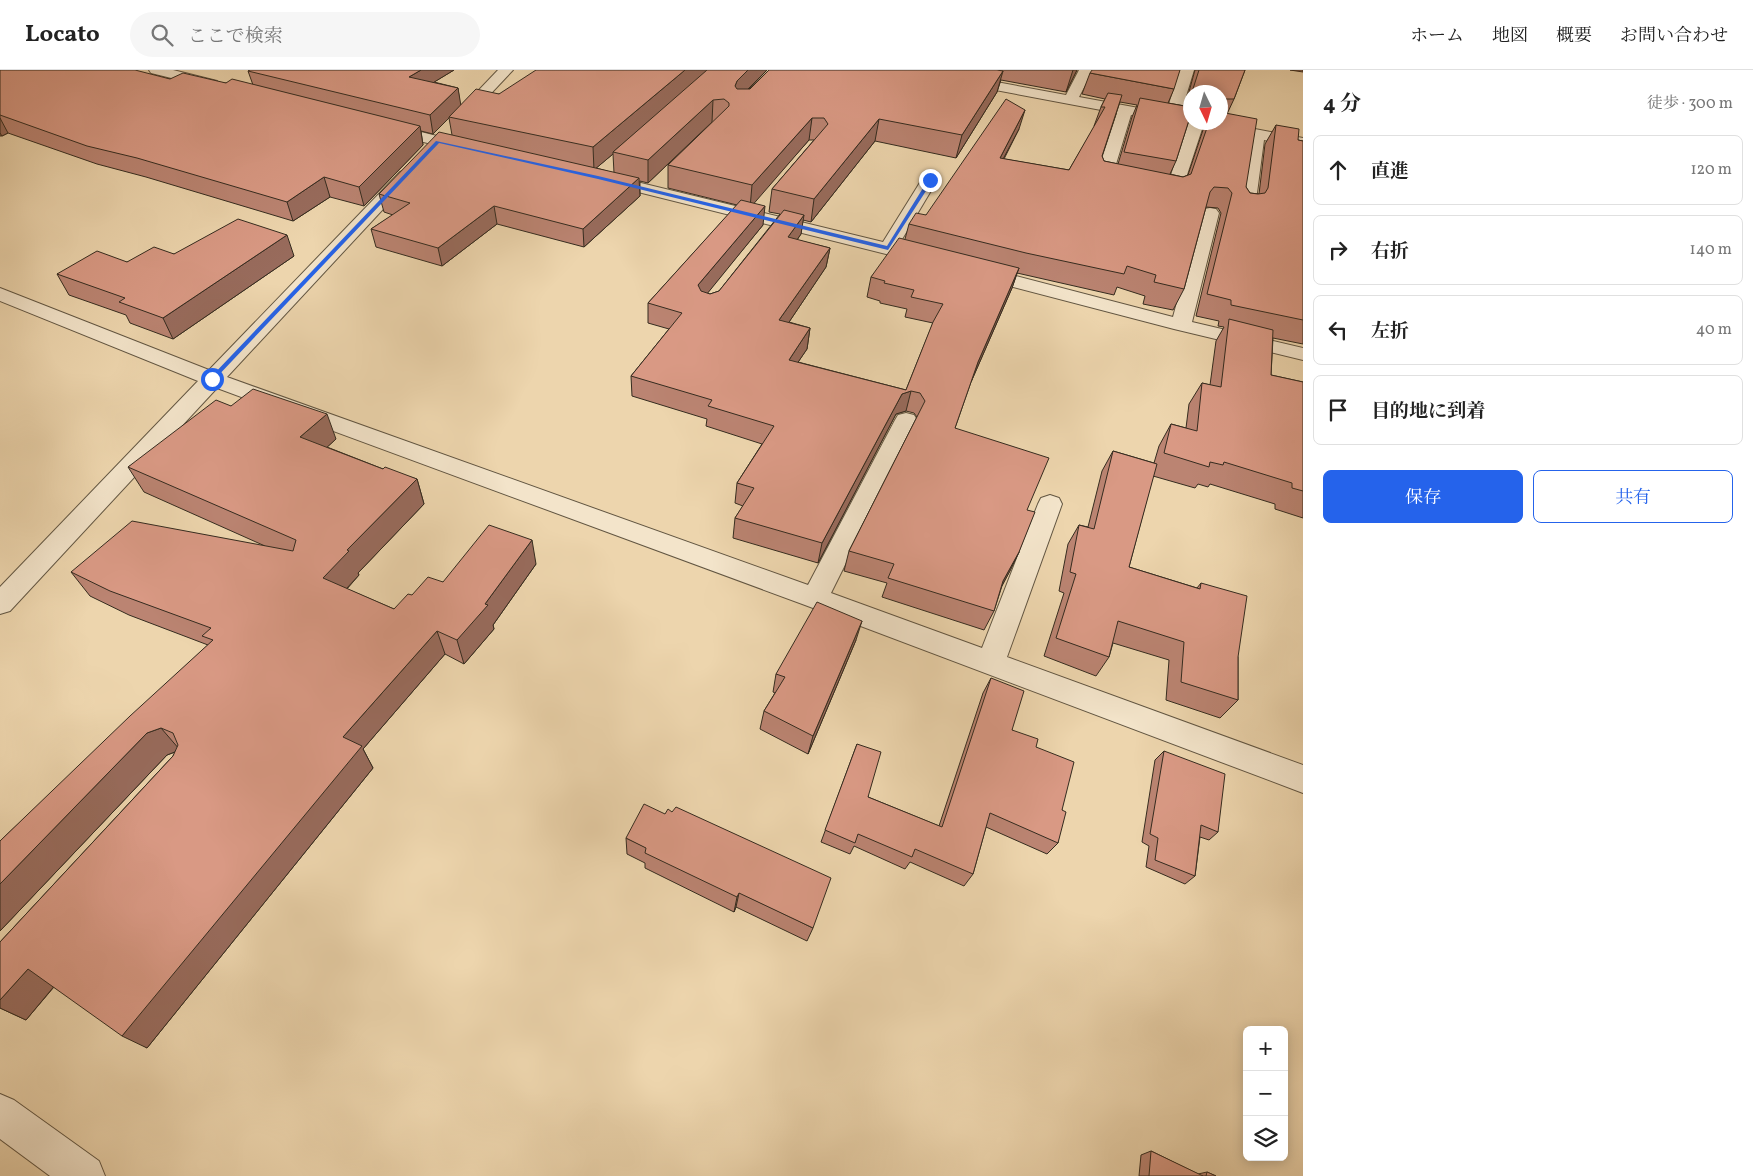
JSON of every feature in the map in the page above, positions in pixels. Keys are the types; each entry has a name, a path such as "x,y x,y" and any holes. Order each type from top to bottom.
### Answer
{"street":[{"path":"156,70 221,87"},
{"path":"0,604 506,70"},
{"path":"910,70 1015,83 1070,100 1183,121"},
{"path":"1070,100 1086,70"},
{"path":"1172,118 1187,70"},
{"path":"1125,110 1104,177 1174,190 1191,130"},
{"path":"372,125 426,154 485,152"},
{"path":"1228,129 1303,143"},
{"path":"1246,208 1257,134"},
{"path":"612,165 594,177 945,263"},
{"path":"653,191 666,178"},
{"path":"888,248 930,180"},
{"path":"755,216 767,202"},
{"path":"1181,325 1210,213"},
{"path":"765,237 777,221"},
{"path":"964,268 1181,325 1303,354"},
{"path":"0,294 212,379 816,598 1303,778"},
{"path":"816,598 906,420"},
{"path":"991,663 1050,504"},
{"path":"0,1114 84,1176"}],"building":[{"path":"0,70 135,70 170,79 183,73 226,83 232,79 420,126 359,187 324,177 287,202 137,158 87,146 0,115"},
{"path":"421,70 409,77 458,88 430,115 248,71"},
{"path":"536,70 685,70 593,147 449,117 476,89 499,94"},
{"path":"707,70 748,70 737,81 735,86 737,89 750,89 769,70 1003,71 962,135 879,119 814,199 772,189 828,124 824,118 812,118 752,185 668,165 729,106 729,103 724,99 713,100 648,160 613,152"},
{"path":"1092,70 1180,70 1174,89 1090,73"},
{"path":"1199,70 1245,70 1234,99 1228,99 1228,85 1194,85"},
{"path":"1108,93 1122,95 1102,156 1104,161 1183,177 1191,174 1206,130 1228,130 1228,114 1257,119 1246,187 1250,193 1258,194 1265,193 1268,188 1276,125 1299,129 1298,140 1303,141 1303,320 1231,305 1231,300 1207,294 1232,193 1228,188 1214,187 1210,192 1184,289 1154,282 1156,275 1127,266 1124,274 1026,253 909,224 916,213 926,215 1006,99 1025,110 1000,158 1069,170 1105,107 1101,107"},
{"path":"1140,98 1183,106 1183,130 1186,130 1176,161 1124,152"},
{"path":"439,132 639,178 583,229 494,206 438,248 371,229 410,203 379,194"},
{"path":"741,200 765,206 698,285 701,291 710,294 719,291 784,210 804,215 788,237 830,248 779,320 810,328 789,360 906,390 933,322 943,304 911,297 914,290 884,283 885,281 871,277 899,238 1019,268 978,362 955,428 1049,458 1027,510 1035,512 1019,552 1003,581 994,611 888,578 894,564 849,551 925,401 920,393 911,391 902,394 822,543 735,518 754,488 737,483 774,426 708,406 712,400 631,376 682,313 648,303"},
{"path":"238,219 287,235 163,318 119,302 125,298 57,274 97,251 127,262 154,247 174,254"},
{"path":"1229,319 1273,330 1271,375 1303,382 1303,491 1292,488 1292,483 1224,462 1223,465 1210,462 1209,467 1164,453 1171,424 1197,431 1202,383 1221,387"},
{"path":"253,389 327,414 300,437 383,469 385,467 417,479 347,550 349,551 323,578 394,609 408,594 412,595 428,577 443,582 489,525 532,540 485,604 488,605 457,640 437,631 343,737 362,746 122,1036 28,969 0,1000 0,942 173,756 178,745 173,733 161,728 147,733 0,884 0,841 130,716 213,640 202,636 211,628 110,591 71,572 132,521 293,551 296,540 128,467 216,400 231,406"},
{"path":"1113,451 1157,464 1129,567 1200,589 1201,583 1247,596 1238,657 1238,700 1181,682 1184,642 1118,621 1109,657 1056,638 1076,574 1070,572 1079,525 1094,529"},
{"path":"817,602 862,621 813,736 764,711 785,677 776,674"},
{"path":"991,678 1024,691 1012,730 1038,739 1036,747 1074,762 1062,810 1066,812 1058,843 990,813 973,874 915,849 912,857 858,834 855,843 825,830 857,744 881,752 868,797 942,827"},
{"path":"1164,751 1225,774 1218,832 1201,825 1195,876 1155,860 1158,838 1150,834"},
{"path":"644,804 665,814 668,809 672,812 676,807 831,878 813,928 739,893 737,897 645,853 646,848 626,838"},
{"path":"1151,1151 1203,1176 1149,1176"},
{"path":"1207,1172 1216,1176 1206,1176"}],"route":[{"path":"212,379 438,142 598,178 888,248 930,180"}]}
